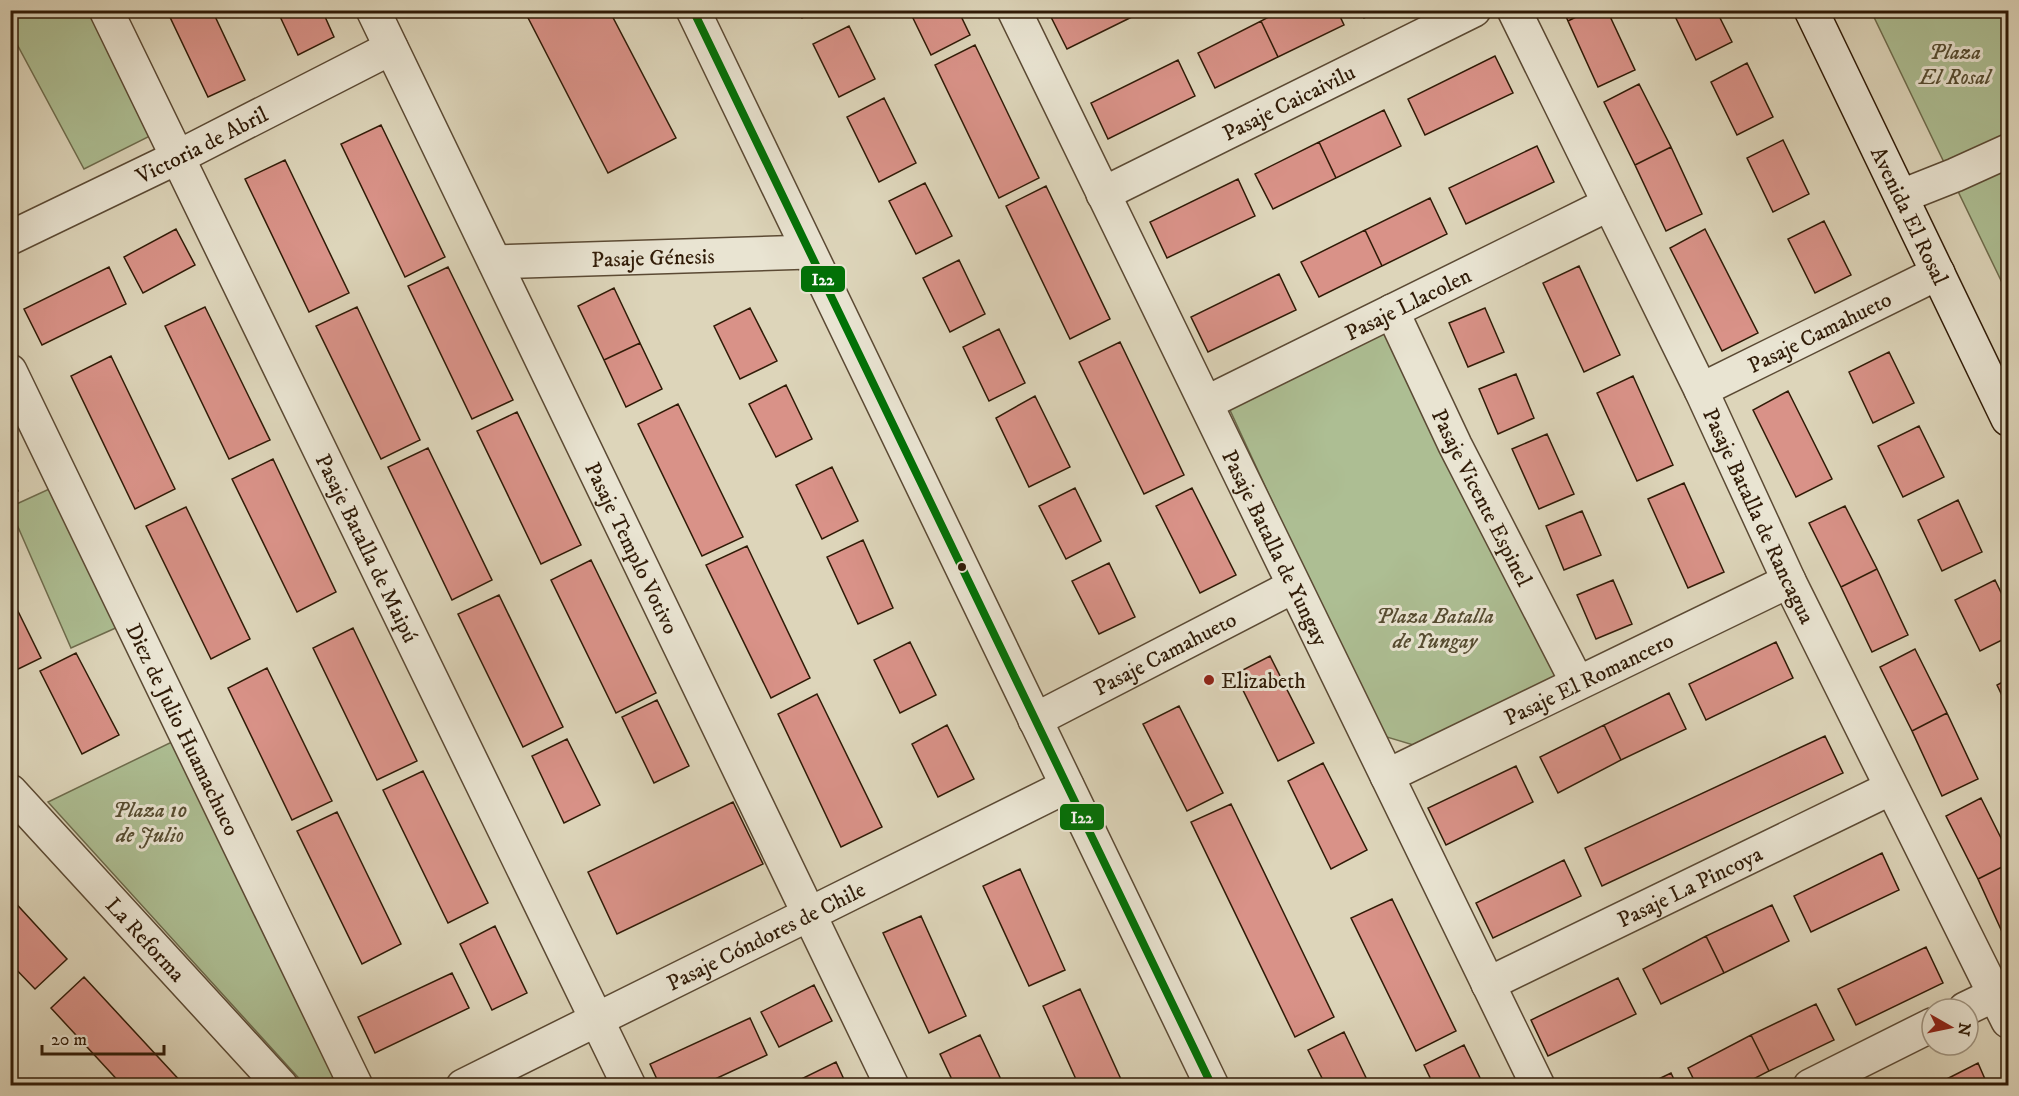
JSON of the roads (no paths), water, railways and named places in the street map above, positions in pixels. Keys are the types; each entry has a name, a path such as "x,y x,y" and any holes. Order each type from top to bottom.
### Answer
{"street":[{"name":"Pasaje Batalla de Maipú","path":"106,10 629,1086"},
{"name":"Pasaje Templo Votivo","path":"373,10 892,1086"},
{"path":"693,10 1212,1086"},
{"name":"Pasaje Batalla de Yungay","path":"1014,10 1538,1086"},
{"name":"Pasaje Caicaivilu","path":"1103,194 1473,10"},
{"name":"Pasaje Batalla de Rancagua","path":"1514,10 1701,390 1789,581 2002,1008"},
{"name":"Avenida El Rosal","path":"1811,10 2008,419"},
{"name":"Victoria de Abril","path":"10,238 178,157 392,48"},
{"path":"1902,196 2008,151"},
{"name":"Pasaje Llacolen","path":"1206,403 1609,204"},
{"name":"Pasaje Génesis","path":"495,262 809,252"},
{"name":"Pasaje Camahueto","path":"1701,390 1938,273"},
{"name":"Pasaje Vicente Espinel","path":"1392,310 1455,446 1577,682"},
{"name":"Diez de Julio Huamachuco","path":"10,371 356,1086"},
{"name":"Pasaje El Romancero","path":"1387,776 1789,581"},
{"name":"Pasaje Camahueto","path":"1035,720 1294,586"},
{"name":"Pasaje Cóndores de Chile","path":"463,1086 1067,786"},
{"name":"Pasaje La Pincoya","path":"1488,984 1891,788"},
{"name":"La Reforma","path":"10,791 281,1086"},
{"path":"1980,1009 2002,1008"},
{"path":"1810,1086 1920,1032"}],"place":[{"name":"Elizabeth","path":"1209,680"}],"park label":[{"name":"Plaza El Rosal","path":"1955,64"},
{"name":"Plaza Batalla de Yungay","path":"1435,628"},
{"name":"Plaza 10 de Julio","path":"150,822"}]}
